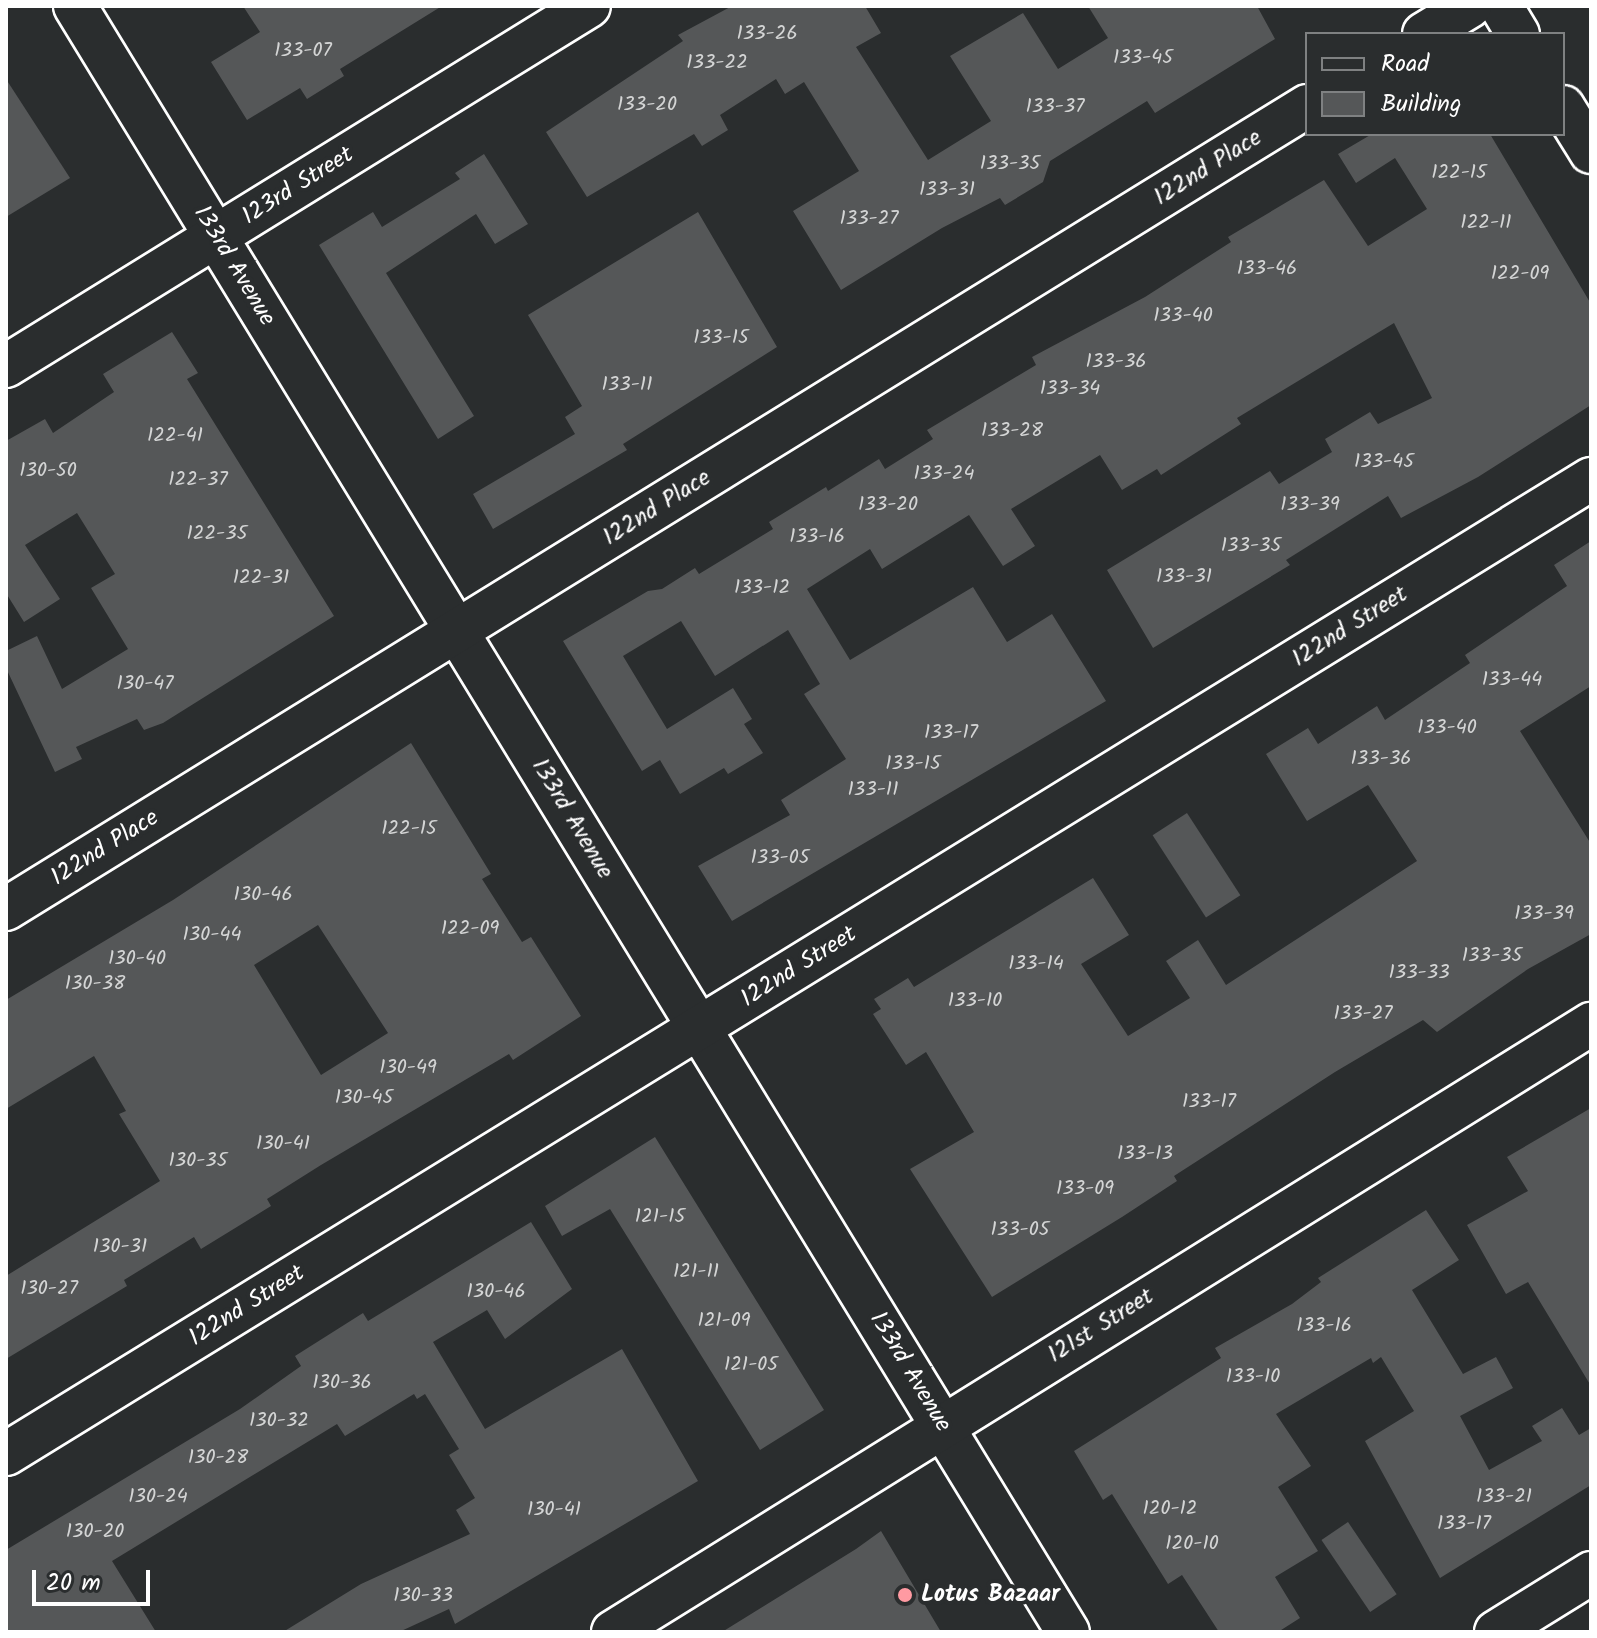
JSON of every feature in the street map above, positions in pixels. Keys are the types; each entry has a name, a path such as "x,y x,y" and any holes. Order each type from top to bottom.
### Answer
{"street":[{"name":"133rd Avenue","path":"75,6 1068,1632"},
{"name":"123rd Street","path":"6,366 589,6"},
{"path":"1427,32 1470,6"},
{"path":"1501,6 1517,32"},
{"name":"122nd Place","path":"6,909 1305,107"},
{"path":"1565,110 1591,152"},
{"name":"122nd Street","path":"6,1454 1591,479"},
{"name":"121st Street","path":"613,1632 941,1424 1591,1024"},
{"path":"1496,1632 1591,1573"}],"building":[{"path":"243,6 442,6 340,69 344,76 307,99 300,88 247,120 211,62 260,32"},
{"path":"732,6 865,6 881,33 856,47 928,160 991,121 950,56 1023,13 1058,69 1108,38 1088,6 1257,6 1275,39 1155,113 1147,101 1050,161 1043,182 1005,205 1000,198 942,228 841,290 793,211 859,171 804,82 785,94 776,79 720,115 728,130 702,146 694,134 587,197 546,132 683,41 678,35"},
{"path":"6,79 70,178 6,217"},
{"path":"1369,136 1491,136 1591,304 1591,405 1478,477 1401,518 1388,496 1286,560 1290,565 1153,648 1107,570 1270,471 1279,484 1332,452 1325,439 1370,412 1378,424 1432,398 1394,323 1237,418 1241,424 1161,475 1157,469 1122,490 1100,455 1011,509 1035,546 1003,566 969,515 882,569 870,549 807,589 850,660 973,587 1007,642 1052,614 1106,701 732,921 698,866 790,815 781,800 846,759 804,694 820,684 788,630 715,676 681,621 623,656 667,729 733,688 752,719 744,724 763,753 728,774 724,768 680,794 660,760 642,771 563,641 648,591 662,589 695,568 699,574 773,529 769,522 826,487 828,491 879,459 885,469 933,439 927,430 1036,365 1032,357 1145,297 1231,242 1228,237 1324,180 1368,246 1427,209 1395,158 1356,183 1338,154"},
{"path":"484,154 528,224 495,244 476,214 386,273 474,416 438,439 319,245 373,212 382,227 460,179 455,173"},
{"path":"698,212 777,347 623,444 627,450 493,529 473,494 575,434 565,417 582,406 528,315"},
{"path":"172,332 198,373 187,379 334,616 163,723 144,730 137,719 76,747 82,759 55,772 6,668 6,651 37,636 62,689 128,649 91,588 115,574 77,513 25,545 60,599 24,622 6,593 6,441 45,419 53,433 114,392 103,374"},
{"path":"1591,541 1591,686 1520,731 1591,844 1591,934 1528,969 1437,1032 1423,1020 1335,1072 1174,1176 1177,1181 992,1297 910,1169 974,1132 926,1052 906,1065 873,1014 881,1009 874,999 908,978 914,987 1093,878 1129,935 1081,964 1128,1036 1190,998 1166,961 1198,940 1226,985 1417,861 1368,785 1307,821 1266,754 1308,728 1318,744 1377,706 1385,720 1470,663 1465,655 1567,586 1554,565"},
{"path":"411,743 491,874 482,879 522,942 531,937 581,1016 513,1060 509,1054 321,1165 267,1199 271,1206 201,1249 194,1237 124,1280 127,1286 6,1359 6,1276 160,1181 119,1114 126,1111 94,1056 6,1109 6,1000 173,900","holes":["318,925 388,1033 321,1075 254,965"]},
{"path":"1187,813 1240,895 1206,918 1153,835"},
{"path":"1591,1108 1591,1386 1528,1282 1506,1294 1467,1225 1528,1191 1507,1157"},
{"path":"655,1137 824,1410 760,1450 610,1209 562,1236 545,1206"},
{"path":"1426,1210 1459,1260 1412,1290 1463,1374 1496,1357 1513,1388 1460,1416 1489,1470 1542,1441 1532,1426 1562,1408 1579,1435 1591,1428 1591,1485 1440,1578 1365,1441 1414,1411 1381,1357 1373,1363 1371,1358 1276,1414 1311,1466 1278,1487 1318,1551 1275,1577 1300,1618 1278,1632 1219,1632 1182,1575 1168,1584 1112,1494 1103,1500 1074,1451 1221,1358 1215,1348 1292,1304 1321,1282 1318,1278"},
{"path":"531,1222 572,1289 505,1339 487,1310 433,1342 485,1429 622,1349 698,1481 455,1624 449,1609 399,1632 283,1632 361,1584 470,1534 456,1510 475,1498 449,1455 459,1449 425,1394 417,1399 414,1394 345,1436 337,1424 112,1561 156,1632 6,1632 6,1550 240,1409 301,1366 295,1356 363,1313 368,1321"},
{"path":"1348,1522 1397,1594 1370,1612 1321,1540"},
{"path":"881,1531 941,1632 722,1632 856,1549"}],"place":[{"name":"Lotus Bazaar","path":"905,1595"}]}
